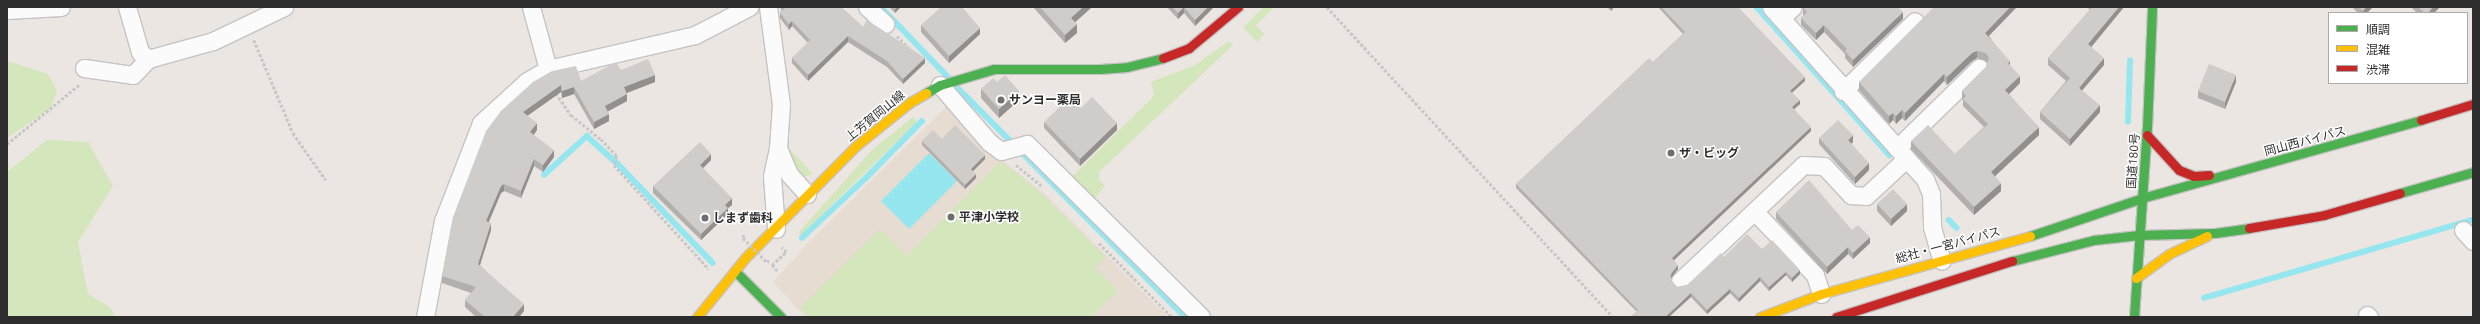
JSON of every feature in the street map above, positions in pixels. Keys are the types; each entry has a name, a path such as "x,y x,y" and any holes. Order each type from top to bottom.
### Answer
{"main road":[{"name":"上芳賀岡山線","path":"697,317 735,271 808,194 869,136 909,103 943,84 965,77 1008,68 1100,69 1127,67 1155,61 1189,48 1238,7"},
{"name":"国道180号","path":"2134,317 2147,135 2152,7"},
{"name":"岡山西バイパス","path":"2142,198 2221,175 2349,142 2473,104"},
{"path":"2147,135 2170,163 2179,170 2194,176 2221,175"},
{"path":"1836,317 2012,261 2094,240 2140,235 2215,233 2324,215 2473,172"},
{"name":"総社・一宮バイパス","path":"1760,317 1822,294 2033,235 2142,198"},
{"path":"2136,278 2169,254 2215,233"},
{"path":"735,271 781,317"}],"street":[{"path":"7,10 61,7"},
{"path":"127,7 140,52 148,60"},
{"path":"91,69 133,75 148,60 213,41 284,7"},
{"path":"531,7 548,69"},
{"path":"425,317 443,221 481,123 527,81 548,69 695,35 750,7"},
{"path":"768,7 781,104 778,148 772,176 776,228"},
{"path":"867,7 885,24"},
{"path":"1782,11 1843,91 1925,179 1931,194 1932,226 1942,261"},
{"path":"1843,91 1915,21"},
{"path":"1680,281 1755,212 1803,165 1824,166 1851,195 1866,196 1979,68"},
{"path":"943,84 988,142 1010,149 1027,144 1201,317"},
{"path":"778,148 789,174 808,194"},
{"path":"1755,212 1815,275 1822,294"}],"path":[{"path":"1327,7 1613,317"},
{"path":"885,24 913,52"},
{"path":"247,25 293,133 326,180"},
{"path":"7,144 91,69"},
{"path":"548,69 550,84 571,115 601,139 616,156 614,165 704,261 711,271"},
{"path":"1010,149 1046,190"},
{"path":"744,235 743,238 767,262 769,260"},
{"path":"1096,240 1172,317"},
{"path":"777,272 772,265 786,252 781,249"}],"shaded area":[{"name":"平津小学校","path":"949,104 985,147 1043,192 1168,317 805,317 773,282 809,242"}],"green space":[{"path":"1264,7 1275,7 1256,25 1264,34 1257,42 1243,27"},
{"path":"1229,41 1233,45 1099,172 1099,180 1105,186 1093,200 1070,179 1154,96 1151,82 1195,65"},
{"path":"7,61 48,74 57,91 51,108 7,138"},
{"path":"913,117 917,122 800,236 799,232 873,149"},
{"path":"47,140 88,142 113,186 78,242 88,294 111,308 115,317 7,317 7,172"},
{"path":"790,149 813,174 804,177 797,172 789,156"},
{"name":"平津小学校","path":"1001,161 1042,194 1106,257 1095,268 1118,291 1091,317 809,317 800,308 880,229 906,256"}],"water":[{"path":"929,153 957,181 909,229 881,201"}],"building":[{"path":"784,7 841,7 863,27 867,20 925,58 903,79 887,61 848,36 808,75 792,58 810,40 792,21 789,24 780,13 785,8"},
{"path":"941,7 962,7 980,28 949,56 921,25"},
{"path":"1040,7 1083,7 1071,18 1077,24 1065,35"},
{"path":"1172,7 1184,7 1178,13"},
{"path":"1184,7 1208,7 1195,20"},
{"path":"1661,7 1738,7 1805,77 1790,91 1800,100 1792,107 1811,127 1672,258 1678,265 1671,274 1670,279 1677,287 1687,285 1721,253 1724,257 1747,234 1762,249 1772,240 1800,270 1792,278 1786,272 1769,287 1760,277 1739,298 1730,289 1707,310 1691,293 1665,317 1630,317 1638,310 1516,184 1649,58 1653,62 1685,32"},
{"path":"1898,7 1903,12 1853,60 1845,51 1847,49 1824,25 1816,33 1801,18 1807,12 1803,8"},
{"path":"1934,7 2010,7 1985,33 2010,61 2008,63 2020,76 2005,90 2039,127 1991,172 2001,183 1974,207 1911,141 1928,125 1955,154 1988,124 1963,99 1966,96 1962,91 1986,67 1989,58 1986,53 1977,51 1972,53 1947,77 1944,74 1905,113 1902,110 1896,116 1893,113 1889,116 1859,82"},
{"path":"2092,7 2119,7 2088,44 2104,58 2079,88 2100,105 2070,139 2040,112 2070,78 2048,58"},
{"path":"2359,7 2366,7 2363,11"},
{"path":"2418,7 2433,7 2429,12 2424,12"},
{"path":"648,59 655,75 624,87 627,94 605,106 609,114 594,122 574,87 562,91 561,85 523,112 537,123 530,132 554,150 543,165 534,159 521,191 504,184 501,186 486,221 491,223 478,264 524,304 513,317 485,317 465,300 476,287 442,276 453,217 486,131 501,111 533,82 552,71 576,66 581,81 616,62 621,70"},
{"path":"2209,64 2236,75 2225,102 2198,91"},
{"path":"1005,75 1019,91 999,109 981,89 993,78 997,82"},
{"path":"1070,97 1081,108 1092,97 1117,123 1080,159 1044,122"},
{"path":"1838,120 1853,135 1848,140 1869,163 1855,177 1819,138"},
{"path":"955,125 985,155 971,169 976,174 965,185 922,141 933,130 942,139"},
{"path":"700,142 711,154 700,165 732,198 725,205 728,208 701,234 653,186"},
{"path":"1809,180 1852,230 1858,225 1870,237 1853,253 1848,247 1827,267 1776,212"},
{"path":"1893,189 1907,204 1891,219 1877,204"}],"waterway":[{"path":"881,7 949,78"},
{"path":"1757,7 1890,155"},
{"path":"2128,122 2130,61"},
{"path":"956,86 1185,317"},
{"path":"802,238 867,177 922,121"},
{"path":"544,175 587,136 618,164 713,263"},
{"path":"1949,220 1957,228"},
{"path":"2204,298 2473,220"}],"traffic: fast":[{"path":"2134,317 2147,128 2152,7"},
{"path":"926,93 940,85 994,69 1100,69 1127,67 1163,58"},
{"path":"2030,236 2142,198 2421,120"},
{"path":"2400,193 2473,172"},
{"path":"2012,261 2094,240 2139,235 2215,233 2249,228"},
{"path":"735,271 781,317"}],"traffic: slow":[{"path":"697,317 746,257 857,145 909,103 926,93"},
{"path":"1760,317 1821,294 2030,236"},
{"path":"2136,278 2169,254 2207,236"}],"traffic: jam":[{"path":"1163,58 1189,48 1238,7"},
{"path":"2421,120 2473,104"},
{"path":"2147,135 2179,170 2194,176 2209,175"},
{"path":"2249,228 2324,215 2400,193"},
{"path":"1836,317 2012,261"}],"place":[{"name":"サンヨー薬局","path":"1001,100"},
{"name":"ザ・ビッグ","path":"1671,153"},
{"name":"平津小学校","path":"951,217"},
{"name":"しまず歯科","path":"705,218"}]}
